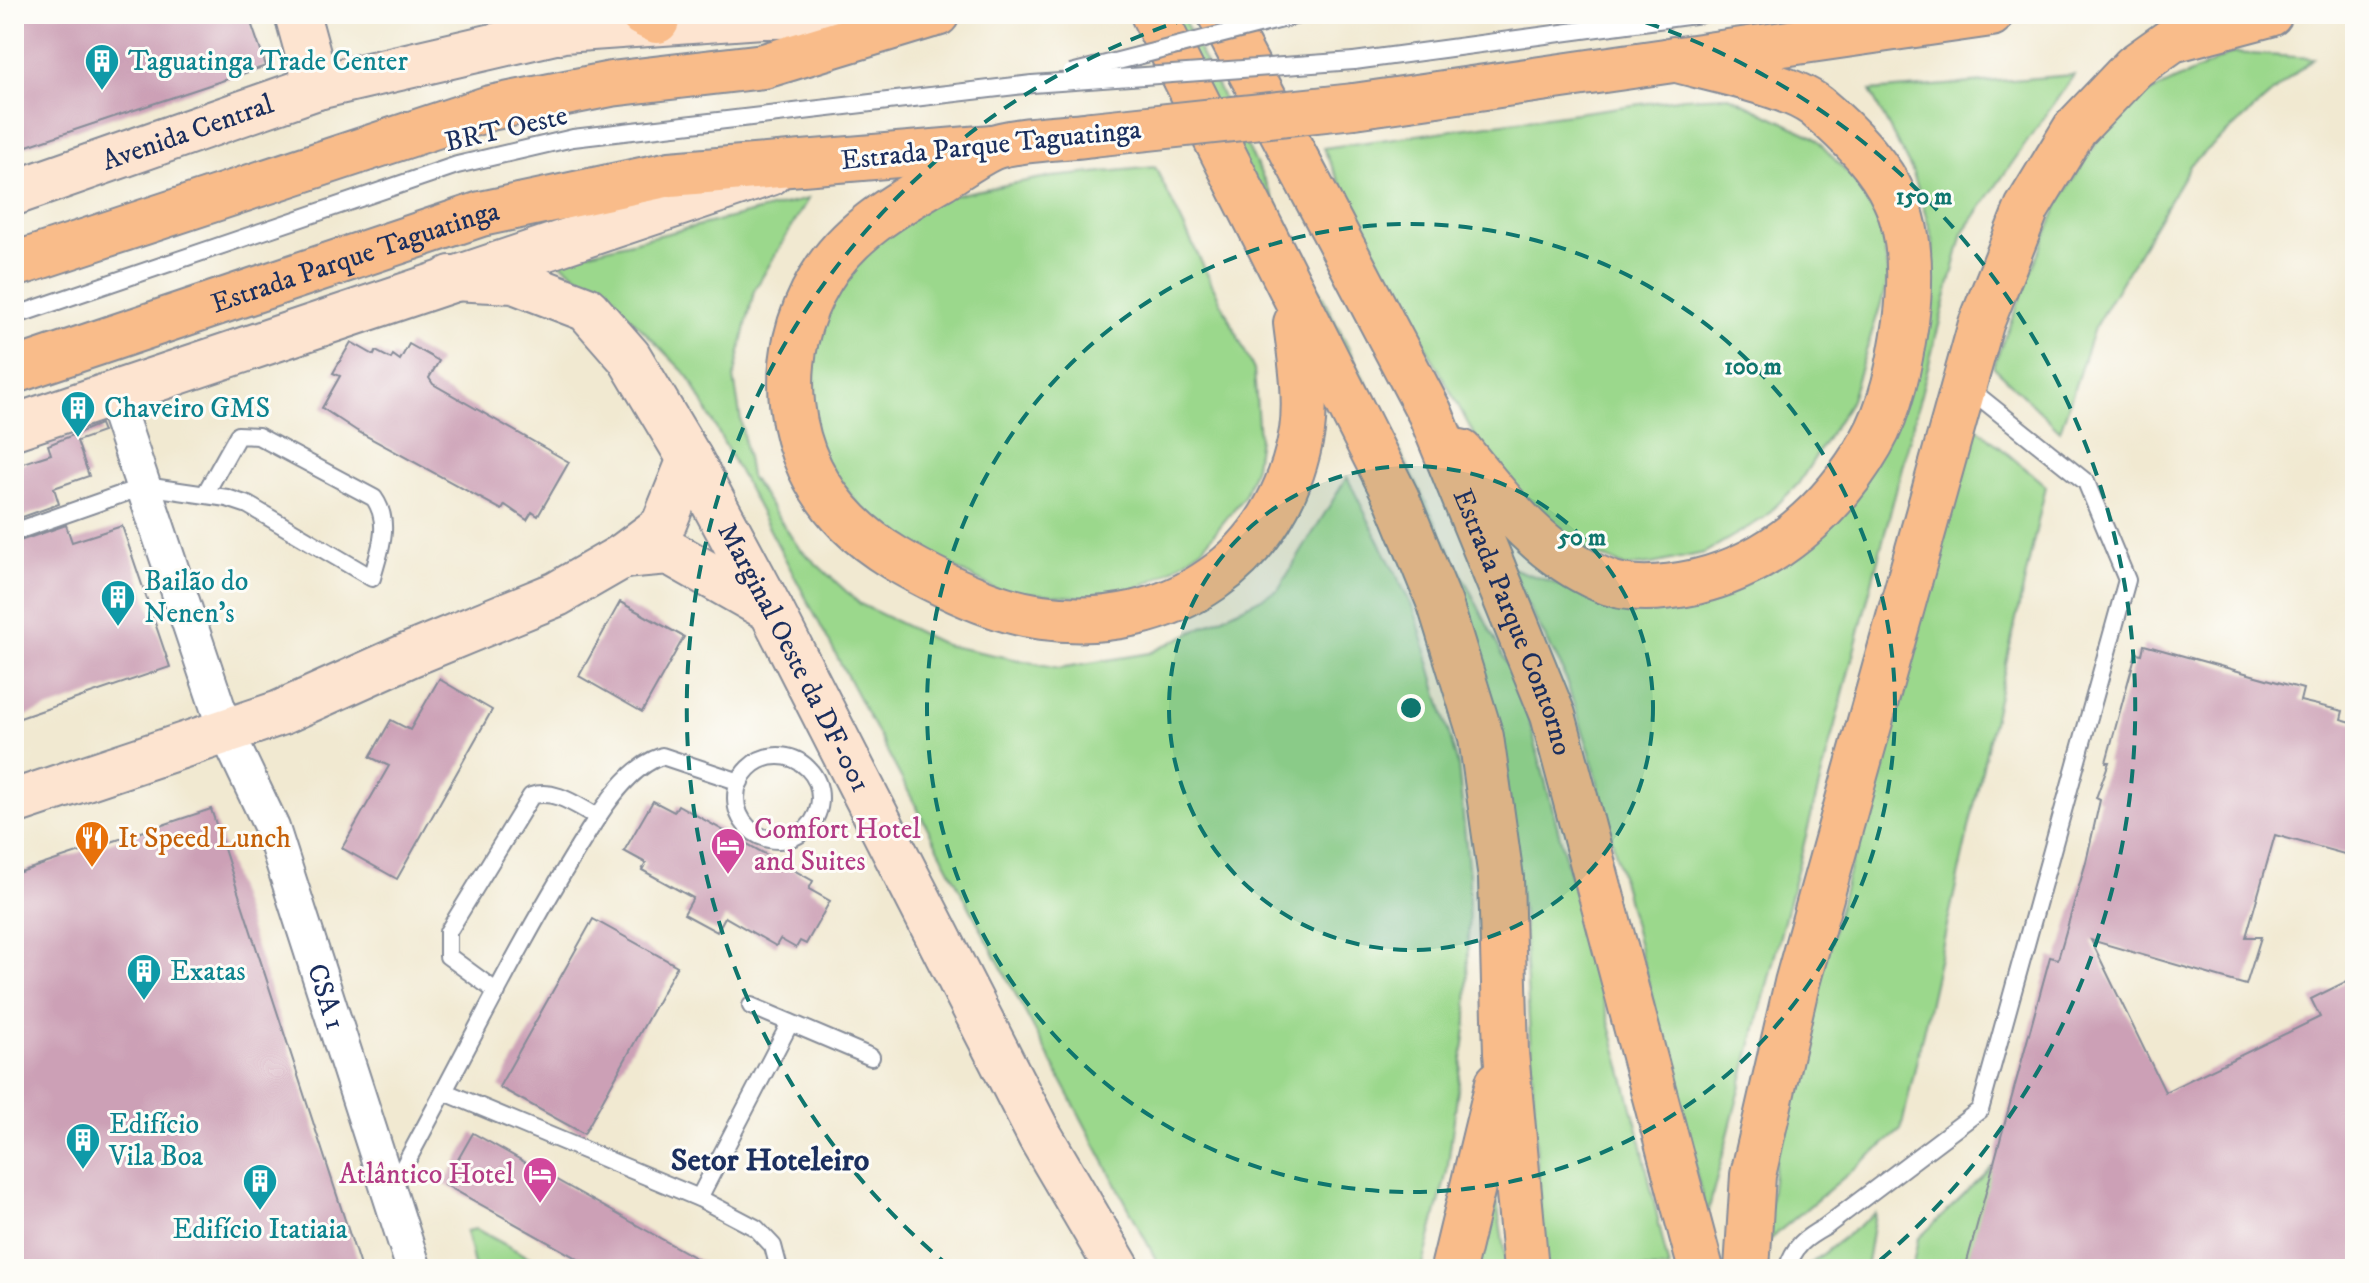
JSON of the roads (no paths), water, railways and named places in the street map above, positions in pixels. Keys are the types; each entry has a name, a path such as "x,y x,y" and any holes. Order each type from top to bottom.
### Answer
{"main road":[{"path":"14,265 490,108 611,84 764,66 934,14"},
{"name":"Avenida Central","path":"14,193 317,87 563,30 649,18 934,14"},
{"path":"1153,14 1397,499 1440,604 1481,737 1501,878 1506,1053 1526,1269"},
{"name":"Estrada Parque Contorno","path":"1220,14 1430,413 1553,715 1701,1269"},
{"name":"Estrada Parque Taguatinga","path":"14,371 481,214 670,174 993,147 1354,106 1991,14"},
{"path":"1747,1269 1753,1175 1797,983 1981,324 2027,208 2075,129 2134,67 2172,40 2270,14"},
{"path":"302,18 317,87"},
{"path":"1430,413 1512,516 1553,554 1605,582 1664,589 1730,574 1783,545 1821,510 1871,443 1898,371 1910,291 1905,235 1895,198 1866,154 1813,104 1772,87 1673,59"},
{"path":"993,147 879,215 834,256 806,302 790,357 791,419 813,476 849,523 907,567 980,602 1043,618 1121,617 1190,595 1203,586 1242,558 1281,503 1302,430 1302,370 1293,297"},
{"path":"14,427 113,396 451,278 793,166"},
{"name":"Marginal Oeste da DF-001","path":"451,278 514,281 587,309 629,357 690,459 771,610 1040,1136 1118,1269"},
{"path":"14,802 280,713 557,594 623,556 663,526 690,459"},
{"path":"623,556 669,552 771,610"},
{"path":"1453,1269 1462,1222 1506,1053"}],"street":[{"name":"CSA 1","path":"113,396 225,729 272,828 414,1269"}],"lane":[{"name":"BRT Oeste","path":"1032,84 1302,14"},
{"name":"BRT Oeste","path":"14,316 457,165 573,138 1032,84 1354,61 1702,14"},
{"path":"1787,1269 1792,1253 1802,1240 1825,1227 1980,1110 2127,580 2086,482 1964,385"},
{"path":"14,532 145,486 205,494 248,505 372,578 384,536 381,507 374,498 258,436 238,435 205,494"},
{"path":"390,1192 497,992 598,817 642,766 662,756 740,782"},
{"path":"784,757 798,761 808,769 820,794 814,820 793,838 779,840 753,832 737,810 740,782 757,762 784,757"},
{"path":"497,992 448,956 448,932 531,796 557,795 598,817"},
{"path":"751,1006 871,1057"},
{"path":"699,1198 790,1023"},
{"path":"445,1092 699,1198 756,1228 773,1246 779,1269"}],"place":[{"name":"Taguatinga Trade Center","path":"102,92"},
{"name":"Chaveiro GMS","path":"78,439"},
{"name":"Bailão do Nenen's","path":"118,628"},
{"name":"It Speed Lunch","path":"92,869"},
{"name":"Comfort Hotel and Suites","path":"728,876"},
{"name":"Exatas","path":"144,1002"},
{"name":"Edifício Vila Boa","path":"83,1171"},
{"name":"Atlântico Hotel","path":"540,1205"},
{"name":"Edifício Itatiaia","path":"260,1212"}],"district":[{"name":"Setor Hoteleiro","path":"770,1161"}]}
